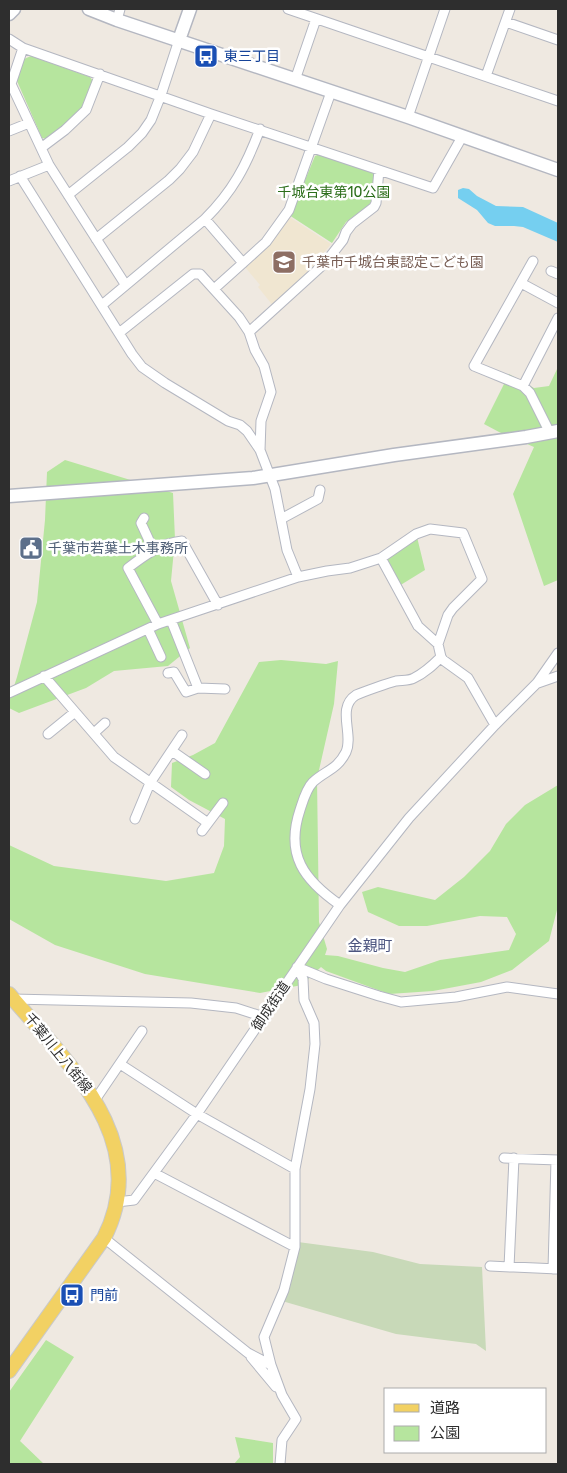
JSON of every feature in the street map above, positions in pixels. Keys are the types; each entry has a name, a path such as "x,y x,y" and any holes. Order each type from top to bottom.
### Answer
{"main road":[{"name":"千葉川上八街線","path":"11,996 82,1080 95,1100 114,1144 119,1185 117,1202"},
{"path":"9,1371 104,1238 112,1221 117,1202"}],"street":[{"path":"9,14 14,9"},
{"path":"89,9 119,14 179,40 558,170"},
{"path":"68,195 128,147 142,133 151,120 190,9"},
{"path":"288,9 558,101"},
{"path":"408,118 445,9"},
{"path":"486,76 510,9"},
{"path":"295,80 316,18"},
{"path":"506,22 558,40"},
{"path":"9,39 24,48 212,114 433,188 462,137"},
{"path":"24,48 10,84 48,165 125,284"},
{"path":"41,148 71,126 86,110 100,74"},
{"path":"214,289 266,242 290,210 331,92"},
{"path":"96,239 180,169 193,152 212,114"},
{"path":"9,132 29,123"},
{"path":"102,305 205,219 220,203 250,158 260,130"},
{"path":"9,181 48,165"},
{"path":"249,332 324,263 343,240 352,224 374,207 380,170"},
{"path":"20,176 142,367 228,421 240,424 247,431 260,450 275,489 287,550 298,577"},
{"path":"205,219 244,263"},
{"path":"9,496 253,478 554,432 530,393 523,386 474,366 533,261"},
{"path":"119,333 193,274 200,274 240,318 249,332 255,350 264,366 271,392 261,421 260,450"},
{"path":"521,283 558,303"},
{"path":"523,386 558,318"},
{"path":"281,520 318,499 320,490"},
{"path":"144,518 141,524 153,549"},
{"path":"9,692 158,624 298,577 350,568 381,558 416,534 430,528 463,533 482,579 448,615 438,644 443,660 468,678 495,725"},
{"path":"158,624 128,568 153,549 175,541 182,541 218,604"},
{"path":"381,558 418,626 438,644"},
{"path":"171,620 198,688"},
{"path":"148,628 161,657"},
{"name":"御成街道","path":"117,1202 134,1200 197,1114 340,906 409,818 495,725 537,683 558,653"},
{"path":"340,906 327,896 299,863 295,849 294,833 296,821 306,793 312,783 338,764 346,750 349,741 346,712 348,704 356,696 396,681 413,679 426,672 441,657"},
{"path":"168,673 174,672 186,692 198,688 225,689"},
{"path":"44,676 114,757 205,827 223,803"},
{"path":"537,683 558,676"},
{"path":"48,734 75,712"},
{"path":"94,733 105,723"},
{"path":"135,819 150,783 182,735"},
{"path":"172,751 205,774"},
{"path":"297,967 326,979 401,1002 456,997 507,987 558,994"},
{"path":"282,1395 264,1338 284,1290 295,1247 295,1169 310,1089 315,1044 314,1023 304,1000 303,979 297,967"},
{"path":"11,996 190,1003 236,1008 264,1017"},
{"path":"95,1100 142,1031"},
{"path":"120,1064 197,1114 295,1169"},
{"path":"490,1266 556,1269 557,1160 504,1158"},
{"path":"508,1267 514,1158"},
{"path":"154,1173 295,1247"},
{"path":"104,1238 248,1353 271,1365"},
{"path":"248,1353 282,1395 296,1419 282,1440 280,1464"}],"shaded area":[{"name":"千葉市千城台東認定こども園","path":"288,216 331,244 304,277 274,307 258,287 260,285 245,267 257,256"}],"green space":[{"path":"31,56 90,77 93,81 82,107 73,118 47,139 42,138 17,81 24,59"},
{"name":"千城台東第10公園","path":"320,154 375,174 371,202 346,222 332,243 289,215 315,156"},
{"path":"558,367 558,580 544,586 513,494 534,447 484,424 509,374 534,388 549,386"},
{"path":"65,460 173,493 175,539 171,581 190,648 168,666 114,671 86,688 19,713 9,708 9,702 37,602 45,520 47,472"},
{"path":"417,537 425,570 399,586 384,557"},
{"path":"281,660 326,664 338,661 334,704 317,779 319,922 327,949 325,955 338,956 405,972 440,960 509,950 516,934 507,917 480,916 427,926 399,926 368,912 362,892 378,887 435,900 464,877 490,851 506,824 525,805 558,785 558,906 549,941 512,970 481,982 433,991 389,994 326,971 321,967 302,985 260,993 145,974 55,945 9,919 9,845 54,866 166,881 214,873 224,846 225,819 189,800 171,787 172,763 193,755 215,743 259,662"},
{"path":"298,1242 373,1252 420,1264 482,1267 486,1351 476,1344 396,1334 282,1301"},
{"path":"46,1340 74,1357 20,1441 44,1464 9,1464 9,1392"},
{"path":"235,1437 273,1443 273,1464 234,1464 240,1457"}],"water":[{"path":"463,188 469,189 477,196 496,206 523,207 558,223 558,242 523,227 495,226 488,223 477,210 458,198 458,190"}],"place":[{"name":"東三丁目","path":"206,56"},
{"name":"千葉市千城台東認定こども園","path":"284,262"},
{"name":"千葉市若葉土木事務所","path":"31,548"},
{"name":"門前","path":"72,1295"}],"district":[{"name":"金親町","path":"370,946"}]}
